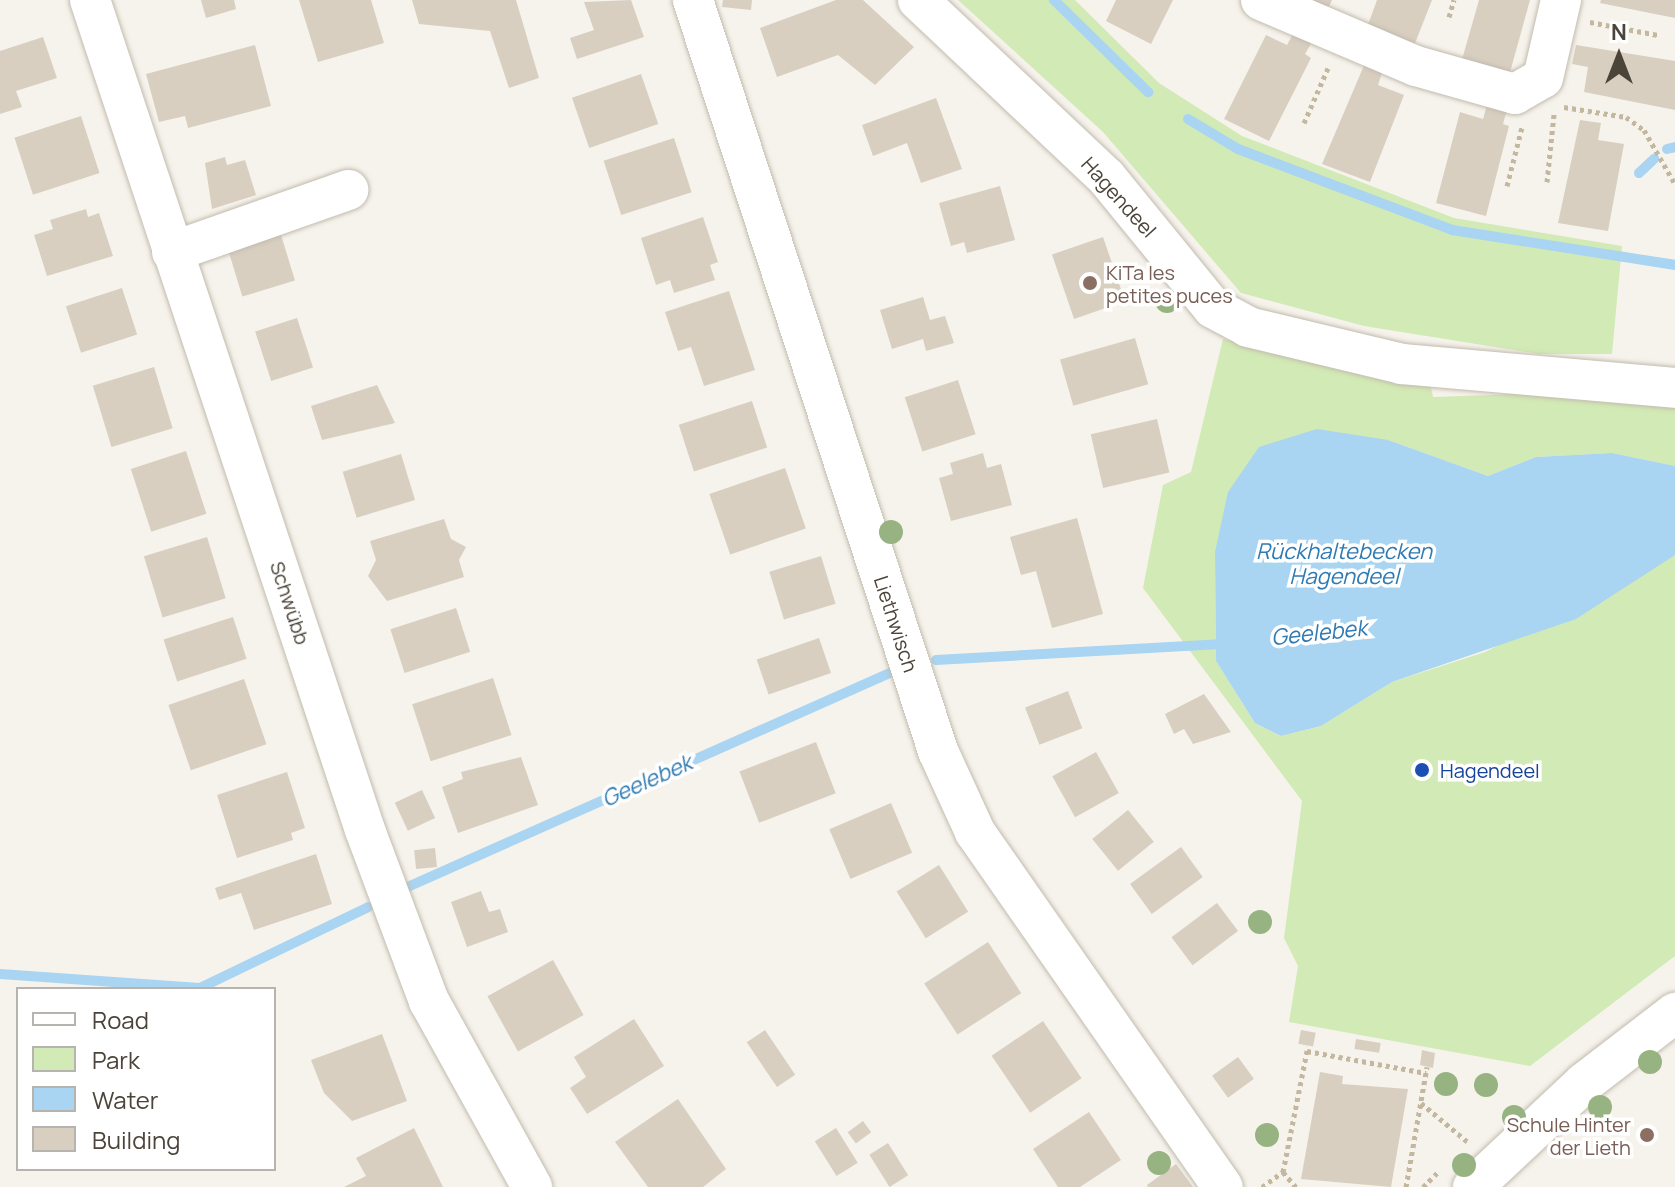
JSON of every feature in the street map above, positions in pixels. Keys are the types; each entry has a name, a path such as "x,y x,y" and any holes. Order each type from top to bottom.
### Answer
{"street":[{"name":"Schwübb","path":"90,0 172,252 429,1001 532,1187"},
{"name":"Liethwisch","path":"693,0 938,751 975,832 1223,1187"},
{"name":"Hagendeel","path":"918,0 1106,177 1213,308 1248,327 1402,364 1675,388"},
{"path":"1261,0 1340,37 1502,92 1528,91 1548,67 1559,8"},
{"path":"172,252 348,190"},
{"path":"1484,1175 1675,1013"}],"path":[{"path":"1449,17 1454,0"},
{"path":"1559,8 1658,35"},
{"path":"1304,123 1340,37"},
{"path":"1507,186 1528,91"},
{"path":"1547,182 1552,105 1626,117 1657,145 1675,184"},
{"path":"1262,1187 1283,1172 1307,1048 1426,1070 1406,1187"},
{"path":"1421,1103 1484,1175"},
{"path":"1283,1172 1296,1187"}],"green space":[{"path":"958,0 1075,0 1159,83 1242,136 1454,218 1622,246 1612,354 1539,354 1364,326 1241,293 1103,132"},
{"path":"1223,339 1430,382 1433,397 1637,390 1675,399 1675,466 1612,453 1536,457 1488,476 1388,440 1215,552 1216,661 1255,723 1281,736 1321,726 1392,682 1485,652 1675,555 1675,956 1530,1066 1289,1022 1298,966 1284,938 1302,801 1143,588 1163,485 1191,472"}],"water":[{"name":"Rückhaltebecken Hagendeel","path":"1317,429 1388,440 1488,476 1536,457 1612,453 1675,466 1675,555 1576,619 1392,682 1321,726 1281,736 1255,723 1216,661 1215,552 1228,492 1259,447"}],"building":[{"path":"201,0 234,0 236,9 206,18"},
{"path":"299,0 371,0 384,43 318,62"},
{"path":"412,0 516,0 539,78 509,88 490,31 419,24"},
{"path":"631,0 644,37 577,59 570,38 594,30 584,2"},
{"path":"723,0 752,0 751,10 722,7"},
{"path":"836,0 863,0 914,47 875,85 838,55 777,77 760,28"},
{"path":"1116,0 1173,0 1151,44 1106,21"},
{"path":"1294,0 1332,0 1325,15"},
{"path":"1377,0 1432,0 1412,51 1365,33"},
{"path":"1479,0 1530,0 1509,76 1461,63"},
{"path":"1601,0 1675,0 1675,18 1600,3"},
{"path":"1294,32 1312,42 1305,54 1311,58 1269,141 1224,119 1266,35 1287,45"},
{"path":"43,37 57,78 16,91 22,107 0,114 0,51"},
{"path":"255,45 271,106 188,128 185,116 159,122 146,74"},
{"path":"1576,45 1675,61 1675,110 1584,92 1588,67 1572,64"},
{"path":"1365,63 1383,70 1378,85 1404,95 1370,182 1322,164"},
{"path":"641,74 658,124 589,148 572,98"},
{"path":"936,98 962,169 921,183 907,143 873,156 862,125"},
{"path":"1487,105 1507,110 1503,124 1509,126 1486,216 1436,203 1460,112 1483,119"},
{"path":"81,116 100,173 33,195 14,138"},
{"path":"1580,120 1601,123 1598,140 1624,144 1608,231 1558,223"},
{"path":"674,138 692,192 621,215 604,161"},
{"path":"225,157 227,165 245,160 256,195 212,209 205,163"},
{"path":"1000,186 1015,240 967,253 964,242 951,246 939,203"},
{"path":"86,209 88,217 99,213 113,256 47,276 34,235 53,229 50,220"},
{"path":"703,217 718,262 710,265 715,280 674,293 670,280 656,285 641,238"},
{"path":"278,225 295,280 242,297 225,241"},
{"path":"1103,237 1125,301 1074,319 1052,255"},
{"path":"122,288 137,335 81,353 66,306"},
{"path":"729,291 755,370 704,386 691,347 678,351 665,312"},
{"path":"923,297 930,320 945,316 954,343 926,351 923,339 892,349 880,310"},
{"path":"297,318 313,367 271,381 255,332"},
{"path":"1135,338 1148,384 1073,406 1060,359"},
{"path":"154,367 173,428 112,447 93,386"},
{"path":"958,380 976,434 922,452 905,397"},
{"path":"377,385 395,423 322,440 311,406"},
{"path":"752,401 767,448 694,471 679,425"},
{"path":"1157,419 1169,473 1103,488 1091,434"},
{"path":"186,451 206,514 151,532 131,469"},
{"path":"983,453 987,468 1001,464 1012,505 951,521 939,478 953,474 950,463"},
{"path":"401,454 415,500 357,518 343,472"},
{"path":"785,468 806,529 730,555 709,494"},
{"path":"1077,518 1103,614 1052,628 1036,571 1021,575 1010,537"},
{"path":"444,519 451,539 466,547 459,560 464,577 387,601 368,576 376,560 370,541"},
{"path":"207,537 226,598 163,618 144,556"},
{"path":"821,556 836,604 784,620 769,572"},
{"path":"456,608 470,652 405,673 390,629"},
{"path":"233,617 247,659 177,681 164,640"},
{"path":"819,638 831,673 769,694 757,659"},
{"path":"493,678 512,735 431,761 412,704"},
{"path":"244,679 266,744 191,770 168,705"},
{"path":"1068,691 1082,728 1039,745 1025,707"},
{"path":"1204,694 1231,732 1193,744 1184,729 1174,734 1165,714"},
{"path":"816,742 836,793 759,823 739,771"},
{"path":"1096,752 1119,793 1075,817 1052,776"},
{"path":"521,757 538,805 458,833 442,787 463,779 461,772"},
{"path":"287,772 305,828 291,833 293,840 237,858 217,795"},
{"path":"422,790 435,818 408,831 395,803"},
{"path":"891,803 912,853 850,879 829,829"},
{"path":"1128,810 1154,842 1118,871 1092,839"},
{"path":"1181,847 1203,877 1152,914 1130,884"},
{"path":"435,848 437,867 416,869 414,850"},
{"path":"316,854 332,904 254,930 241,893 219,900 215,888"},
{"path":"939,865 968,912 926,938 897,891"},
{"path":"481,891 489,912 500,909 508,932 467,947 451,902"},
{"path":"1217,903 1238,931 1193,965 1171,937"},
{"path":"988,942 1021,993 957,1035 924,983"},
{"path":"553,960 584,1015 518,1051 487,996"},
{"path":"634,1019 664,1066 587,1114 570,1088 586,1077 574,1057"},
{"path":"1043,1021 1082,1078 1030,1113 992,1056"},
{"path":"765,1030 795,1075 777,1087 747,1042"},
{"path":"1301,1030 1316,1033 1313,1047 1298,1044"},
{"path":"382,1034 407,1101 352,1121 324,1093 311,1060"},
{"path":"1356,1039 1381,1043 1379,1053 1354,1049"},
{"path":"1422,1050 1435,1053 1433,1068 1420,1065"},
{"path":"1238,1057 1254,1079 1228,1098 1212,1076"},
{"path":"1320,1072 1343,1076 1342,1084 1408,1089 1391,1187 1301,1179"},
{"path":"678,1099 726,1169 703,1187 648,1187 615,1142"},
{"path":"1089,1112 1121,1160 1080,1187 1058,1187 1033,1149"},
{"path":"863,1121 871,1132 856,1143 848,1132"},
{"path":"414,1128 443,1187 344,1187 366,1176 356,1158"},
{"path":"836,1128 858,1163 837,1176 815,1141"},
{"path":"888,1143 908,1175 889,1187 869,1155"},
{"path":"1176,1164 1193,1187 1148,1187 1147,1185"}],"waterway":[{"path":"1054,0 1148,92"},
{"path":"1188,119 1238,149 1452,230 1675,265"},
{"path":"1667,149 1675,147"},
{"path":"1639,173 1654,159"},
{"name":"Geelebek","path":"936,660 1225,644"},
{"name":"Geelebek","path":"403,889 892,672"},
{"name":"Geelebek","path":"202,987 368,907"},
{"name":"Geelebek","path":"0,974 186,987"}],"place":[{"name":"KiTa les petites puces","path":"1090,283"},
{"name":"Hagendeel","path":"1422,770"},
{"name":"Schule Hinter der Lieth","path":"1647,1135"}]}
